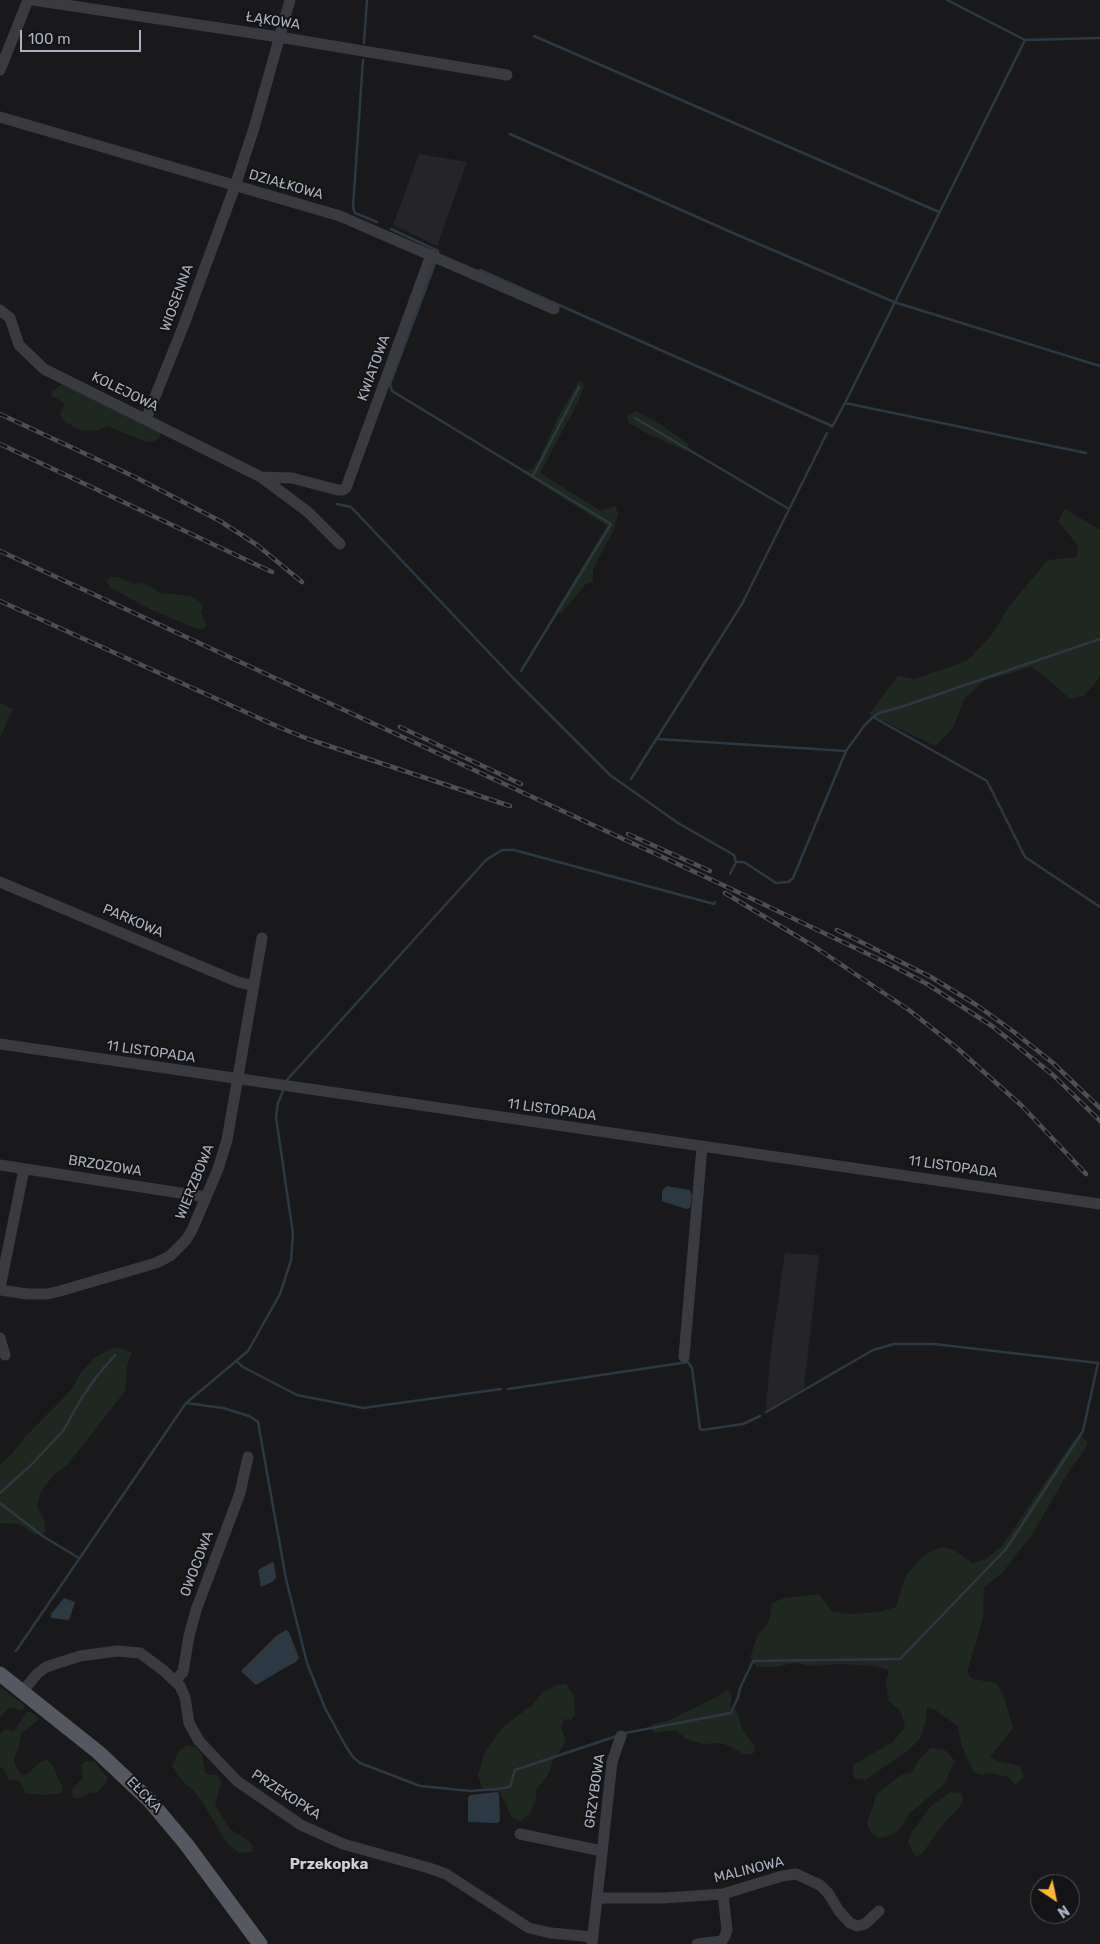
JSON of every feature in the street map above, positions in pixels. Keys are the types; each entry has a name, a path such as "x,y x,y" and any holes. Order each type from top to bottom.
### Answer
{"main road":[{"name":"EŁCKA","path":"0,1674 98,1752 150,1800 186,1844 260,1944"}],"street":[{"path":"0,70 28,0"},
{"name":"ŁĄKOWA","path":"33,0 279,37 507,75"},
{"name":"WIOSENNA","path":"146,420 183,327 235,186 254,128 290,0"},
{"name":"DZIAŁKOWA","path":"0,117 340,216 554,309"},
{"name":"KWIATOWA","path":"343,490 346,488 431,255"},
{"name":"KOLEJOWA","path":"0,310 10,318 19,345 44,369 261,477 308,512 340,544"},
{"name":"KOLEJOWA","path":"261,477 292,478 343,490"},
{"name":"PARKOWA","path":"0,882 229,978 254,986"},
{"name":"WIERZBOWA","path":"0,1289 26,1294 47,1294 163,1260 176,1252 186,1240 206,1197 227,1140 262,938"},
{"name":"11 LISTOPADA","path":"0,1044 1100,1204"},
{"path":"684,1357 702,1147"},
{"name":"BRZOZOWA","path":"0,1165 206,1197"},
{"path":"0,1289 24,1169"},
{"path":"0,1338 5,1355"},
{"name":"OWOCOWA","path":"176,1681 183,1672 188,1636 240,1493 248,1458"},
{"name":"PRZEKOPKA","path":"22,1692 37,1674 46,1667 80,1656 102,1652 140,1653 158,1665 176,1681 185,1697 189,1723 199,1741 237,1781 301,1825 343,1844 446,1874 529,1928 592,1941"},
{"name":"GRZYBOWA","path":"592,1941 612,1762 621,1736"},
{"name":"GRZYBOWA","path":"520,1834 602,1851"},
{"name":"MALINOWA","path":"598,1898 663,1898 723,1894 782,1876 796,1874 820,1885 850,1923 857,1926 865,1924 879,1911"},
{"path":"697,1944 722,1940 726,1936 723,1894"}],"shaded area":[{"path":"419,154 467,162 437,246 393,225"},
{"path":"580,380 584,386 578,402 540,473 601,511 615,506 618,513 614,529 593,569 593,582 587,583 561,613 555,612 607,526 522,472 533,468 540,457 559,415"},
{"path":"63,384 160,430 160,437 155,441 146,442 107,426 100,430 84,431 74,428 71,424 66,423 60,414 65,403 52,396 52,391"},
{"path":"635,411 655,421 689,444 686,451 648,434 628,422 627,416"},
{"path":"1065,509 1100,530 1100,677 1084,696 1070,699 1042,674 1031,667 984,681 964,699 953,728 935,746 869,714 898,676 914,679 967,661 991,636 1011,604 1048,560 1077,557 1078,546 1058,521"},
{"path":"110,577 118,577 132,584 141,583 160,593 191,596 200,602 203,608 201,612 206,625 203,629 197,629 148,608 111,588 106,581"},
{"path":"0,703 13,709 0,737"},
{"path":"667,1186 690,1190 692,1196 690,1208 686,1209 662,1201 662,1191"},
{"path":"785,1253 819,1255 804,1388 766,1410 770,1357"},
{"path":"114,1347 132,1352 127,1366 125,1391 68,1464 55,1474 41,1491 37,1507 44,1520 46,1532 35,1535 20,1524 0,1523 0,1465 72,1389 80,1374 94,1358"},
{"path":"1080,1436 1088,1442 1084,1451 1069,1471 1033,1533 1002,1573 984,1587 983,1618 967,1673 972,1679 996,1683 1003,1694 1013,1728 990,1757 997,1761 1020,1766 1024,1777 1015,1785 1008,1777 992,1773 981,1775 973,1771 962,1747 958,1727 936,1710 927,1707 925,1724 920,1739 906,1752 865,1780 854,1778 853,1765 893,1742 905,1727 901,1712 888,1700 886,1682 889,1670 874,1666 841,1664 812,1666 795,1663 775,1667 757,1667 750,1658 757,1637 769,1621 772,1603 784,1598 819,1594 831,1611 849,1614 879,1612 896,1607 905,1577 924,1555 941,1547 954,1550 972,1563 986,1559 1002,1546 1073,1441"},
{"path":"272,1562 274,1563 276,1578 261,1587 258,1570"},
{"path":"64,1598 75,1602 69,1620 51,1618 51,1614"},
{"path":"286,1630 289,1632 299,1658 296,1662 256,1685 242,1670 276,1636"},
{"path":"566,1684 574,1696 575,1715 571,1720 564,1719 561,1727 566,1741 552,1762 549,1774 536,1789 536,1800 529,1814 521,1821 514,1819 498,1791 483,1791 478,1775 484,1754 502,1728 533,1704 543,1692 554,1686"},
{"path":"0,1687 24,1705 25,1708 21,1711 10,1707 0,1717"},
{"path":"728,1690 732,1696 730,1706 737,1711 742,1729 755,1747 753,1754 743,1754 730,1746 719,1743 704,1744 688,1740 675,1730 655,1733 650,1728 652,1724 667,1721"},
{"path":"26,1712 31,1712 39,1719 21,1734 18,1750 14,1758 15,1765 21,1774 26,1775 42,1761 48,1760 55,1769 63,1787 62,1793 43,1795 25,1793 22,1784 18,1780 9,1780 4,1769 0,1768 0,1734 5,1729 14,1731"},
{"path":"188,1745 197,1748 202,1755 205,1772 209,1775 217,1775 221,1781 215,1805 230,1829 249,1841 253,1847 252,1852 239,1853 227,1843 201,1800 185,1784 172,1766 179,1751"},
{"path":"931,1748 945,1750 955,1761 944,1784 910,1813 898,1831 886,1837 878,1838 871,1832 867,1823 877,1794 901,1775 911,1773 921,1757"},
{"path":"85,1761 95,1762 108,1778 96,1793 91,1792 79,1798 73,1798 72,1789 83,1778 81,1765"},
{"path":"497,1792 499,1794 500,1820 498,1823 468,1822 468,1798 470,1795"},
{"path":"951,1792 961,1793 963,1799 960,1807 945,1822 921,1855 915,1856 908,1842 912,1832 931,1806"}],"waterway":[{"path":"364,43 367,0"},
{"path":"947,0 1025,40 1100,38"},
{"path":"534,36 939,212"},
{"path":"832,427 1025,40"},
{"path":"363,60 353,207 355,213 377,222"},
{"path":"510,134 894,302 1100,366"},
{"path":"391,229 438,251 438,254"},
{"path":"436,261 390,384 392,391 611,524 521,671"},
{"path":"480,270 832,426"},
{"path":"533,476 579,387"},
{"path":"845,403 1086,453"},
{"path":"635,418 789,509"},
{"path":"631,779 742,604 827,433"},
{"path":"337,504 351,507 515,680 610,775 678,823 734,855 736,862 744,862 776,883 788,882 793,878 846,751 873,717 879,713 1100,639"},
{"path":"873,717 987,781 1025,857 1100,907"},
{"path":"658,739 846,751"},
{"path":"286,1081 486,860 502,850 514,850 714,904 715,902"},
{"path":"730,874 736,862"},
{"path":"16,1651 186,1403 248,1351 280,1294 291,1260 293,1234 276,1117 278,1103 283,1091"},
{"path":"625,1733 731,1713 753,1661 900,1659 1006,1549 1083,1431 1098,1363 934,1344 894,1344 873,1350 766,1412"},
{"path":"0,1493 31,1465 63,1431 81,1399 115,1355"},
{"path":"236,1361 243,1367 297,1395 363,1408 501,1389"},
{"path":"508,1389 688,1362 692,1368 700,1429 743,1424 760,1416"},
{"path":"186,1403 223,1408 249,1416 258,1422 286,1579 307,1663 325,1708 345,1745 353,1757 360,1763 420,1786 471,1791 496,1789 510,1787 515,1770 617,1736"},
{"path":"0,1503 44,1537 79,1558"}],"railway":[{"path":"0,414 135,477 220,521 257,545 302,582"},
{"path":"0,444 272,572"},
{"path":"0,551 725,886 889,964 927,984 992,1026 1053,1075 1100,1121"},
{"path":"0,601 308,739 510,806"},
{"path":"400,727 521,784"},
{"path":"628,834 710,871"},
{"path":"725,893 815,947 909,1010 957,1048 1022,1106 1086,1174"},
{"path":"837,930 931,977 975,1004 1053,1063 1100,1108"}],"district":[{"name":"Przekopka","path":"329,1865"}]}
